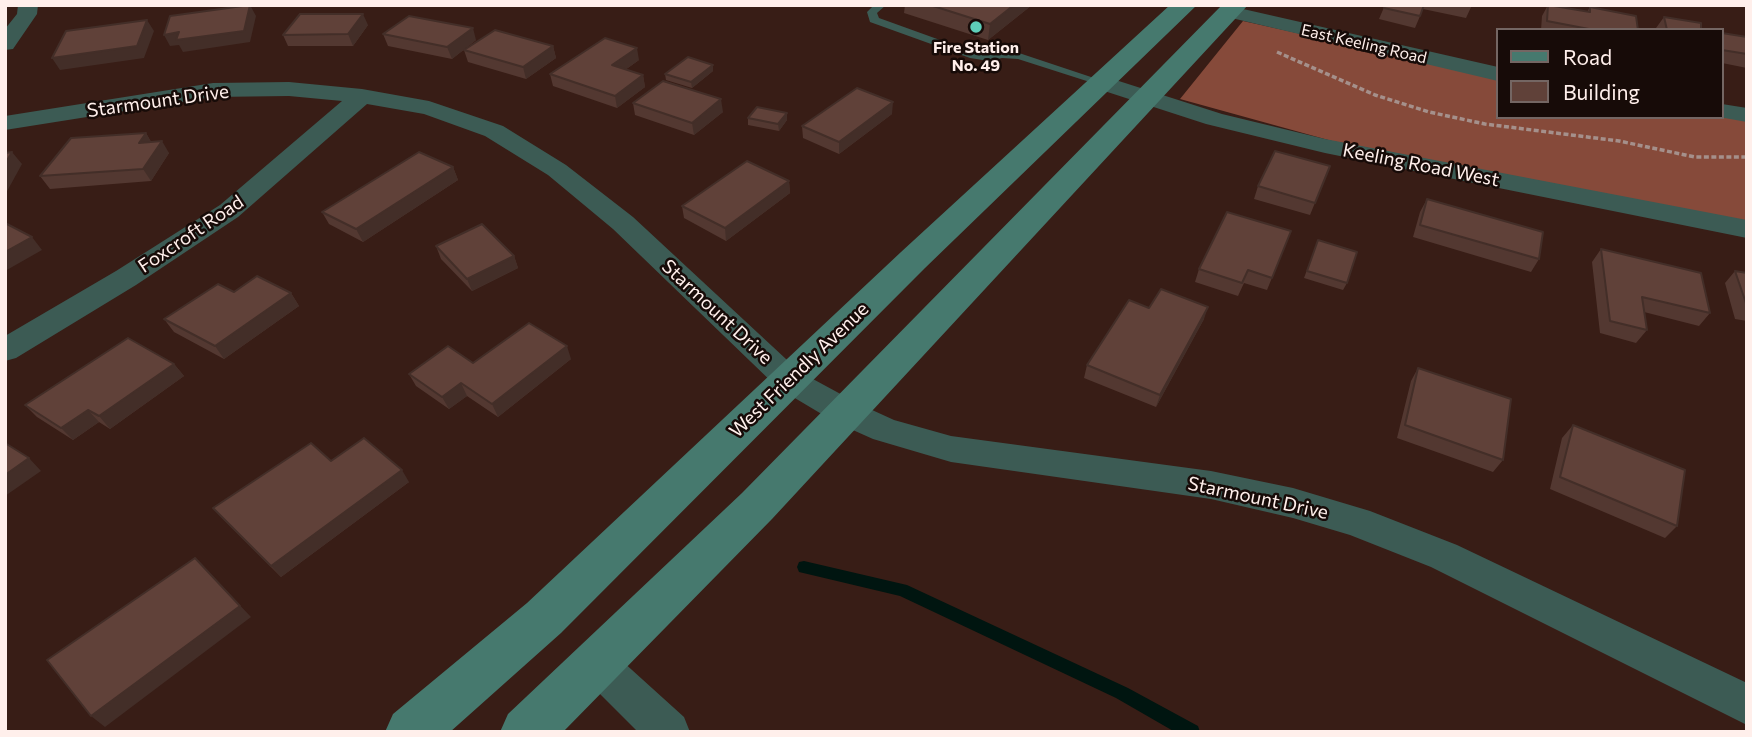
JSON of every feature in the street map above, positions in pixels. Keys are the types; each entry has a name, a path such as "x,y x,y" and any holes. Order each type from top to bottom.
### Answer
{"main road":[{"name":"West Friendly Avenue","path":"411,732 544,618 1100,82 1185,5"},
{"path":"526,732 848,413 1233,9"}],"street":[{"path":"5,44 27,14 28,5"},
{"name":"East Keeling Road","path":"1233,9 1496,74"},
{"name":"Keeling Road West","path":"1100,82 1214,119 1325,146 1747,229"},
{"name":"Starmount Drive","path":"5,123 214,90 289,89 362,96 429,108 494,131 557,170 623,223 789,380 885,430 951,449 1211,485 1293,503 1357,522 1444,556 1747,705"},
{"name":"Foxcroft Road","path":"5,350 126,278 229,211 362,96"},
{"path":"1724,111 1747,115"},
{"path":"597,664 670,732"}],"lane":[{"path":"881,5 872,12 874,20 974,56 1019,56 1100,82"}],"path":[{"path":"1274,51 1376,95 1463,120 1619,141 1695,157 1747,157"}],"shaded area":[{"path":"1243,21 1496,78 1496,119 1724,117 1747,120 1747,221 1332,141 1180,99"}],"building":[{"path":"250,5 244,31 176,40 179,32 164,35 170,16"},
{"path":"930,5 1014,5 990,24"},
{"path":"1385,5 1424,5 1420,16 1384,8"},
{"path":"1548,5 1590,12 1590,7 1636,16 1638,28 1584,28 1547,21"},
{"path":"300,14 363,14 348,34 283,35"},
{"path":"409,16 473,28 447,47 383,34"},
{"path":"1664,17 1701,23 1701,28 1667,28"},
{"path":"147,20 137,46 52,58 66,31"},
{"path":"495,30 553,46 523,67 464,50"},
{"path":"1724,33 1747,37 1747,54 1724,50"},
{"path":"605,38 637,48 612,65 643,75 615,96 550,74"},
{"path":"688,57 713,65 691,82 665,74"},
{"path":"663,81 721,99 692,123 633,103"},
{"path":"857,88 893,102 839,142 802,126"},
{"path":"757,107 787,113 778,124 748,118"},
{"path":"146,133 139,143 162,141 143,169 40,176 71,138"},
{"path":"1275,151 1330,166 1315,203 1258,186"},
{"path":"12,152 5,164 5,153"},
{"path":"419,152 453,167 356,229 322,212"},
{"path":"747,161 789,181 725,228 682,206"},
{"path":"1427,199 1543,232 1539,259 1420,225"},
{"path":"1227,212 1291,231 1272,278 1248,270 1242,283 1199,269"},
{"path":"5,223 32,237 5,252"},
{"path":"482,224 514,256 467,279 436,246"},
{"path":"1318,240 1357,252 1347,283 1307,271"},
{"path":"1601,249 1701,273 1710,313 1642,297 1647,330 1610,321"},
{"path":"1735,271 1747,273 1747,306"},
{"path":"257,276 291,293 215,346 164,319 218,284 234,292"},
{"path":"1161,289 1208,307 1160,395 1087,365 1129,300 1149,308"},
{"path":"529,323 567,346 492,404 461,383 442,397 409,374 448,346 473,363"},
{"path":"128,338 174,364 99,416 88,410 61,428 25,405"},
{"path":"1418,368 1511,399 1503,460 1405,425"},
{"path":"1573,425 1685,470 1677,526 1560,477"},
{"path":"364,438 402,470 271,566 213,508 311,443 331,461"},
{"path":"5,443 29,458 5,475"},
{"path":"195,558 240,606 91,716 47,660"}],"waterway":[{"path":"804,567 902,590 1122,693 1192,732"}],"place":[{"name":"Fire Station No. 49","path":"976,27"}]}
